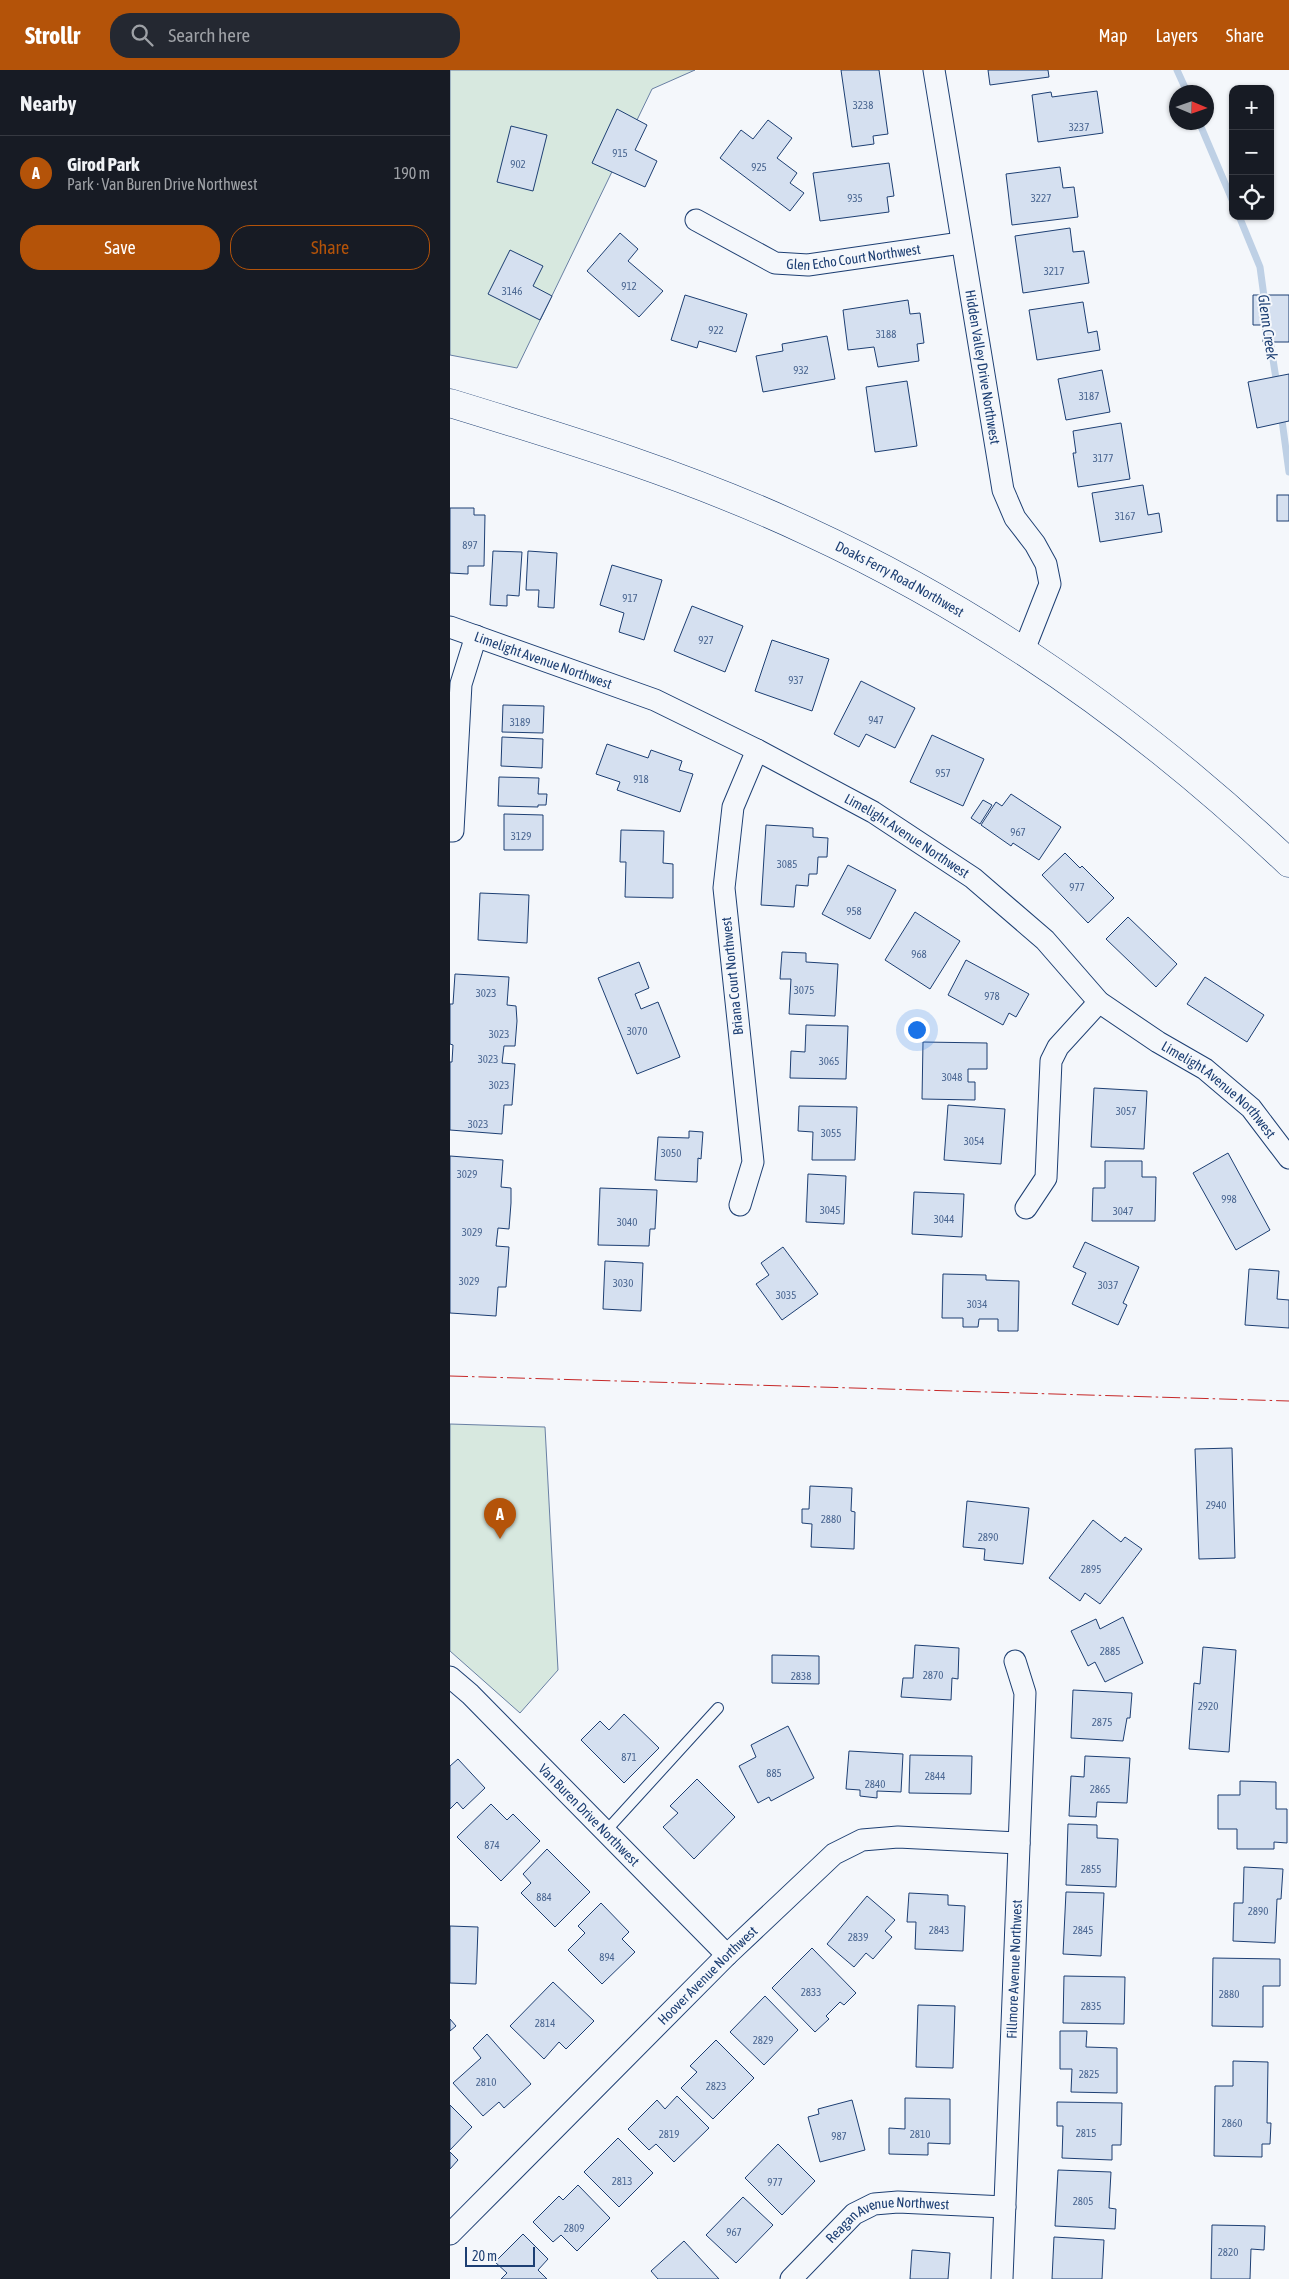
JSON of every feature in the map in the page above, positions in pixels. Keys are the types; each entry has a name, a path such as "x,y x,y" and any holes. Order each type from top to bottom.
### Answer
{"main road":[{"name":"Doaks Ferry Road Northwest","path":"450,403 629,459 714,491 807,530 920,589 1024,650 1112,713 1235,812 1289,862"}],"street":[{"name":"Hidden Valley Drive Northwest","path":"934,70 1002,490 1015,518 1035,544 1046,564 1050,584 1024,650"},
{"name":"Glen Echo Court Northwest","path":"696,220 775,263 808,265 961,243"},
{"name":"Limelight Avenue Northwest","path":"450,627 655,700 757,750 873,812 973,878 1044,940 1098,1002 1158,1042 1205,1069 1251,1108 1289,1158"},
{"path":"452,831 461,684 476,636"},
{"name":"Briana Court Northwest","path":"740,1205 753,1162 724,888 733,807 757,750"},
{"path":"1026,1208 1046,1178 1051,1061 1058,1047 1098,1002"},
{"name":"Fillmore Avenue Northwest","path":"1002,2279 1025,1693 1016,1661"},
{"name":"Van Buren Drive Northwest","path":"450,1677 470,1694 727,1955"},
{"name":"Hoover Avenue Northwest","path":"450,2234 727,1955 834,1854 862,1840 898,1837 1019,1844"},
{"name":"Reagan Avenue Northwest","path":"791,2279 854,2214 874,2204 898,2202 1005,2207"}],"lane":[{"path":"605,1832 718,1708"}],"shaded area":[{"path":"450,70 695,70 652,89 517,368 450,355"},
{"path":"450,1424 545,1427 558,1670 520,1713 450,1651"}],"building":[{"path":"841,70 879,70 888,134 873,136 874,144 852,147"},
{"path":"988,70 1048,70 1049,77 990,85"},
{"path":"1097,91 1103,133 1038,142 1032,95 1051,92 1052,97"},
{"path":"617,109 647,125 635,150 657,161 645,187 592,163"},
{"path":"768,120 792,138 777,158 797,173 790,183 804,193 790,211 720,158 741,130 753,139"},
{"path":"511,126 547,135 533,191 497,182"},
{"path":"889,163 894,196 887,197 889,212 820,221 813,173"},
{"path":"1060,167 1063,188 1074,187 1078,217 1012,225 1006,174"},
{"path":"1070,228 1073,252 1084,251 1089,283 1023,293 1015,236"},
{"path":"620,233 638,249 628,261 663,291 639,317 587,271"},
{"path":"510,250 543,266 533,286 552,296 540,320 488,294"},
{"path":"685,295 747,314 736,352 699,341 697,348 671,340"},
{"path":"1253,295 1289,295 1289,342 1263,342 1263,325 1253,325"},
{"path":"908,300 910,314 920,313 924,343 917,344 919,361 878,367 874,347 848,350 843,310"},
{"path":"1083,302 1088,333 1097,331 1100,350 1037,360 1029,310"},
{"path":"827,336 835,379 763,392 756,356 783,351 782,344"},
{"path":"1102,370 1110,412 1066,420 1058,379"},
{"path":"1289,374 1289,421 1257,428 1248,382"},
{"path":"907,381 917,446 875,452 866,387"},
{"path":"1121,423 1130,479 1078,487 1073,453 1076,453 1073,431"},
{"path":"1143,485 1148,515 1159,513 1162,532 1100,542 1092,493"},
{"path":"1277,495 1289,495 1289,521 1277,521"},
{"path":"450,508 474,508 474,515 485,515 484,566 468,566 468,574 450,573"},
{"path":"493,551 522,552 519,596 507,595 507,606 490,605"},
{"path":"528,551 557,553 554,608 538,607 539,590 526,590"},
{"path":"612,565 662,580 644,640 619,632 624,613 600,605"},
{"path":"692,606 743,626 725,672 674,651"},
{"path":"772,640 829,659 812,711 755,691"},
{"path":"861,681 915,708 895,748 866,734 859,747 834,734"},
{"path":"503,705 544,706 543,733 502,732"},
{"path":"932,735 984,759 963,806 910,782"},
{"path":"502,737 543,739 542,768 501,766"},
{"path":"607,744 648,758 651,750 682,761 679,770 693,774 680,812 617,790 620,782 596,774"},
{"path":"499,777 539,778 538,794 547,794 546,805 538,805 538,807 498,806"},
{"path":"1011,794 1061,827 1039,860 1013,843 1011,846 981,825 996,802 1002,806"},
{"path":"983,800 992,805 980,824 971,818"},
{"path":"504,814 543,815 543,850 504,850"},
{"path":"766,825 813,828 813,837 828,838 827,857 818,857 817,874 809,874 808,886 796,885 794,907 761,905"},
{"path":"621,830 664,831 663,863 673,864 673,898 625,897 626,862 620,862"},
{"path":"1065,853 1080,868 1082,866 1114,898 1088,923 1042,875"},
{"path":"848,865 896,890 870,939 822,914"},
{"path":"480,893 529,895 527,943 478,940"},
{"path":"915,912 960,941 930,989 885,960"},
{"path":"1128,917 1177,964 1156,987 1106,939"},
{"path":"782,952 806,953 806,962 838,964 835,1016 789,1014 791,979 780,979"},
{"path":"966,960 1029,994 1016,1017 1009,1013 1003,1025 948,995"},
{"path":"639,962 649,988 635,994 641,1009 658,1002 680,1057 637,1074 598,978"},
{"path":"455,974 509,977 507,1005 516,1006 517,1021 515,1046 504,1046 502,1063 515,1064 512,1105 504,1105 502,1134 450,1130 450,1062 452,1062 453,1045 450,1044 450,1004 453,1004"},
{"path":"1205,977 1264,1015 1247,1042 1187,1004"},
{"path":"806,1025 848,1026 846,1079 790,1078 791,1051 805,1052"},
{"path":"923,1042 987,1043 987,1069 968,1069 968,1082 975,1082 975,1100 922,1099"},
{"path":"1094,1088 1147,1091 1144,1149 1091,1147"},
{"path":"948,1105 1005,1109 1001,1164 944,1160"},
{"path":"799,1106 857,1107 855,1160 812,1160 813,1132 798,1131"},
{"path":"689,1131 703,1132 701,1159 698,1158 697,1182 655,1180 658,1137 689,1138"},
{"path":"1228,1153 1270,1230 1236,1250 1193,1173"},
{"path":"450,1156 503,1160 501,1187 511,1188 511,1203 509,1229 498,1228 496,1246 509,1247 506,1287 498,1287 496,1316 450,1313"},
{"path":"1105,1161 1142,1161 1142,1177 1156,1177 1155,1221 1092,1221 1093,1188 1105,1188"},
{"path":"808,1174 846,1176 844,1224 806,1222"},
{"path":"600,1188 657,1190 655,1229 650,1229 649,1246 598,1245"},
{"path":"914,1192 964,1194 962,1237 912,1234"},
{"path":"1085,1242 1139,1267 1123,1303 1127,1305 1118,1325 1072,1304 1086,1273 1073,1267"},
{"path":"783,1247 818,1294 782,1320 756,1284 769,1275 761,1263"},
{"path":"605,1261 643,1263 641,1311 603,1309"},
{"path":"1249,1269 1279,1271 1277,1299 1289,1300 1289,1328 1245,1325"},
{"path":"943,1274 986,1275 986,1280 1019,1281 1018,1331 998,1331 998,1319 979,1319 978,1327 963,1327 963,1318 942,1318"},
{"path":"1232,1448 1235,1558 1199,1559 1195,1449"},
{"path":"810,1486 852,1488 851,1511 855,1512 854,1549 811,1547 812,1524 802,1523 802,1509 809,1509"},
{"path":"967,1501 1029,1508 1023,1564 984,1560 985,1549 963,1547"},
{"path":"1093,1520 1121,1542 1125,1537 1142,1549 1100,1604 1085,1593 1080,1601 1049,1578"},
{"path":"1123,1617 1143,1663 1105,1682 1095,1662 1088,1666 1071,1631 1096,1619 1100,1629"},
{"path":"915,1645 959,1648 958,1679 952,1678 951,1700 901,1697 903,1678 913,1678"},
{"path":"1203,1647 1236,1650 1229,1752 1189,1749 1194,1683 1200,1684"},
{"path":"772,1655 819,1656 819,1684 772,1683"},
{"path":"1073,1690 1132,1693 1130,1718 1127,1718 1123,1741 1071,1738"},
{"path":"624,1714 659,1748 624,1783 581,1740 600,1721 609,1730"},
{"path":"788,1726 814,1778 771,1801 769,1797 758,1803 739,1766 756,1757 751,1745"},
{"path":"849,1751 903,1754 901,1792 877,1791 877,1798 860,1796 860,1790 846,1789"},
{"path":"910,1755 972,1756 971,1794 909,1793"},
{"path":"1085,1756 1130,1758 1127,1803 1097,1802 1096,1817 1069,1816 1071,1776 1084,1777"},
{"path":"458,1759 485,1788 463,1809 457,1802 450,1809 450,1766"},
{"path":"697,1779 735,1817 694,1859 663,1827 678,1813 670,1806"},
{"path":"1240,1781 1276,1782 1276,1809 1287,1809 1287,1843 1274,1842 1274,1849 1237,1849 1237,1829 1218,1829 1218,1795 1240,1795"},
{"path":"491,1804 507,1820 513,1814 540,1841 501,1881 457,1837"},
{"path":"1068,1824 1097,1825 1097,1838 1118,1839 1116,1887 1066,1885"},
{"path":"547,1849 590,1892 555,1927 521,1893 531,1883 523,1874"},
{"path":"1244,1867 1283,1869 1281,1899 1277,1899 1275,1943 1233,1941 1234,1903 1243,1903"},
{"path":"1066,1892 1104,1893 1101,1956 1063,1954"},
{"path":"909,1893 948,1895 948,1905 965,1906 963,1951 915,1949 916,1922 907,1922"},
{"path":"867,1896 895,1920 885,1931 892,1937 873,1959 866,1953 854,1967 827,1944"},
{"path":"601,1903 629,1932 622,1939 635,1952 602,1984 568,1950 585,1933 578,1926"},
{"path":"450,1926 478,1927 476,1984 450,1983"},
{"path":"812,1948 856,1993 844,2005 840,2002 826,2016 829,2019 815,2032 772,1988"},
{"path":"1213,1958 1280,1959 1280,1986 1263,1986 1263,2027 1212,2026"},
{"path":"1064,1976 1125,1977 1124,2024 1063,2023"},
{"path":"553,1982 594,2021 566,2049 559,2042 544,2059 510,2026"},
{"path":"765,1996 798,2030 764,2065 730,2032"},
{"path":"918,2005 955,2006 953,2068 916,2067"},
{"path":"450,2019 456,2026 450,2031"},
{"path":"1060,2031 1087,2031 1086,2047 1117,2048 1117,2093 1071,2092 1072,2069 1060,2069"},
{"path":"487,2034 531,2084 504,2108 499,2102 483,2116 453,2083 481,2058 473,2048"},
{"path":"716,2040 754,2078 713,2119 681,2088 697,2072 690,2066"},
{"path":"1233,2061 1268,2062 1267,2123 1271,2123 1270,2144 1262,2144 1262,2157 1214,2156 1215,2086 1233,2086"},
{"path":"677,2096 709,2128 674,2162 656,2144 649,2150 628,2129 657,2100 665,2109"},
{"path":"905,2098 950,2099 950,2144 928,2143 928,2155 889,2154 889,2128 905,2129"},
{"path":"852,2100 865,2150 820,2162 808,2117 819,2114 818,2109"},
{"path":"1057,2102 1122,2103 1121,2145 1112,2145 1112,2160 1062,2158 1063,2126 1057,2126"},
{"path":"450,2105 472,2127 450,2150"},
{"path":"618,2138 653,2173 619,2207 584,2172"},
{"path":"778,2144 815,2181 782,2215 745,2178"},
{"path":"450,2152 458,2160 450,2169"},
{"path":"1058,2170 1111,2172 1109,2208 1116,2209 1115,2229 1055,2226"},
{"path":"578,2185 610,2218 577,2251 561,2235 553,2242 533,2222 559,2196 563,2200"},
{"path":"743,2197 773,2225 736,2263 706,2235"},
{"path":"1212,2225 1265,2226 1264,2250 1251,2249 1250,2279 1211,2279"},
{"path":"523,2234 548,2259 538,2270 547,2279 501,2279 507,2273 495,2262"},
{"path":"1054,2237 1104,2240 1102,2279 1052,2279"},
{"path":"684,2241 719,2279 658,2279 651,2271"},
{"path":"912,2250 950,2253 948,2279 910,2279"}],"waterway":[{"name":"Glenn Creek","path":"1177,70 1184,85"},
{"name":"Glenn Creek","path":"1202,130 1229,193"},
{"name":"Glenn Creek","path":"1241,220 1260,267 1265,304"},
{"name":"Glenn Creek","path":"1269,334 1277,385"},
{"name":"Glenn Creek","path":"1281,413 1289,472"}],"power":[{"path":"450,1376 1289,1401"}],"place":[{"name":"Girod Park","path":"500,1539"}]}
